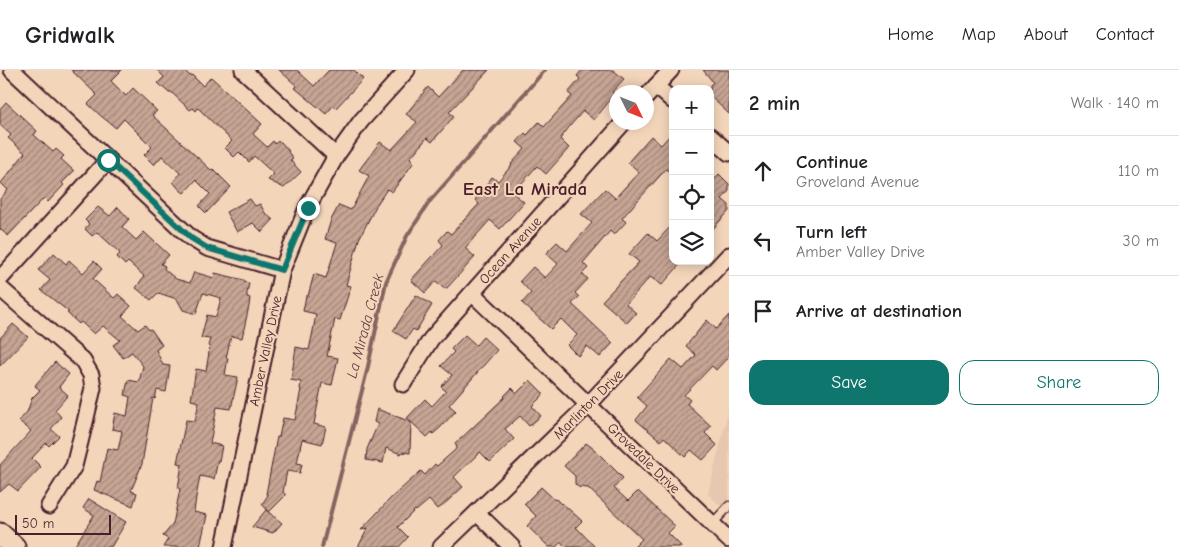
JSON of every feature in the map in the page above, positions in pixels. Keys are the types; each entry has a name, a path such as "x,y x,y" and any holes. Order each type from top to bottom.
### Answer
{"main road":[{"path":"0,534 14,547"}],"street":[{"path":"12,70 191,238 207,248 282,270"},
{"path":"243,70 336,156"},
{"name":"Amber Valley Drive","path":"224,547 282,270 308,208 336,156 361,121 407,70"},
{"path":"654,88 670,70"},
{"path":"654,92 669,99"},
{"name":"Ocean Avenue","path":"403,384 431,339 617,130"},
{"path":"714,140 729,154"},
{"path":"0,279 108,160"},
{"name":"Marlinton Drive","path":"441,547 588,405 729,255"},
{"path":"0,288 82,361 91,375 92,388 74,466 49,506"},
{"name":"Grovedale Drive","path":"472,293 729,540"},
{"path":"477,513 512,547"}],"lane":[{"path":"712,524 729,506"}],"shaded area":[{"path":"729,408 729,514 708,494"}],"building":[{"path":"71,70 122,70 111,81 126,96 133,88 157,111 152,115 231,187 206,213 199,206 210,194 196,180 184,193 180,190 173,182 180,173 162,156 154,165 144,155 152,147 124,119 116,128 88,104 97,95"},
{"path":"157,70 184,70 203,86 211,77 262,124 253,134 267,147 273,141 275,144 278,141 281,142 293,158 290,160 301,172 284,188 268,180 274,174 254,156 249,162 239,152 234,157 225,148 232,141 198,108 196,111 193,108 190,110 170,91 169,93 158,83 164,77"},
{"path":"279,70 297,70 314,86 329,70 354,70 363,79 336,108 333,106 326,114 295,88 297,86"},
{"path":"463,70 489,70 449,112 454,116 432,142 427,138 410,158 414,162 392,192 387,189 359,239 346,285 351,286 340,320 335,319 327,356 338,358 332,385 322,383 314,424 326,427 322,444 302,439 297,463 302,464 300,473 287,471 283,492 286,495 269,512 262,504 268,495 266,494 277,437 279,437 283,418 295,420 301,389 301,382 291,380 296,347 309,350 316,314 303,311 306,296 308,296 314,274 326,278 337,243 325,239 331,220 339,205 351,210 369,176 359,170 380,142 391,150 417,122 406,114 428,87 438,97"},
{"path":"582,70 613,70 624,79 618,85 609,85 609,101 594,120 583,111 570,126 560,139 569,148 546,174 537,166 513,193 524,202 500,229 490,220 465,248 475,257 447,288 443,288 436,281 425,293 411,280 443,245 439,240 447,231 451,234 479,204 475,200 492,177 498,181 525,149 517,142 525,133 527,135 539,122 544,127 572,96 568,93 580,79 577,76"},
{"path":"703,70 729,70 729,114 714,100 714,85 710,85 713,82"},
{"path":"6,102 37,131 34,135 53,152 56,149 64,156 61,159 74,171 48,202 44,198 8,236 0,229 0,199 8,190 1,183 25,153 8,138 11,135 0,125 0,109"},
{"path":"651,136 661,145 669,136 669,172 666,169 622,218 626,222 614,235 610,231 583,263 588,268 582,274 588,279 575,293 579,297 572,304 613,343 600,357 587,346 578,356 567,345 577,335 561,319 551,329 522,303 531,293 520,281 533,267 545,278 558,264 547,254 549,250 557,242 567,251 592,223 581,214 605,189 615,198 639,172 628,162"},
{"path":"719,174 729,184 729,191 722,199 729,205 729,211 714,228 714,220 714,180"},
{"path":"250,199 255,206 260,204 265,213 273,220 262,232 253,223 237,232 226,212"},
{"path":"98,207 110,216 118,207 129,219 122,227 136,240 144,232 169,255 161,264 176,279 190,283 194,272 214,278 215,273 249,283 247,297 250,298 249,306 242,338 231,336 226,358 228,358 225,375 238,377 231,409 217,407 210,443 222,446 219,461 214,479 200,476 196,497 194,512 207,515 200,547 163,547 168,539 163,536 173,524 180,489 178,488 182,464 177,463 186,420 195,421 199,402 191,400 196,369 206,371 210,339 201,338 207,315 216,317 221,298 203,293 196,314 183,310 177,299 158,293 151,300 136,288 144,276 128,262 125,265 117,257 120,253 97,232 92,236 85,229 89,224 85,220"},
{"path":"669,228 669,265 680,265 662,285 650,277 626,304 636,313 627,323 602,301 639,262 629,254 648,233 657,241"},
{"path":"54,253 66,264 69,260 83,273 94,261 102,269 93,279 114,298 118,294 131,306 122,316 138,330 145,325 149,330 151,329 162,345 156,350 163,365 170,366 166,392 157,390 155,399 153,398 142,464 131,491 137,493 133,506 94,490 97,481 100,482 107,448 118,450 122,431 112,429 115,413 127,416 130,397 125,395 128,380 139,382 143,366 132,352 123,358 113,345 120,340 103,326 94,334 81,322 79,324 67,313 69,312 41,290 50,280 38,270"},
{"path":"416,295 432,305 416,331 413,329 406,339 393,331"},
{"path":"729,315 729,356 716,370 712,366 684,395 690,400 687,404 711,426 705,433 717,445 703,460 691,450 685,457 664,437 661,441 636,420 647,406 637,397 671,359 683,369 696,355 686,346 707,320 716,329"},
{"path":"13,324 28,337 0,366 0,338"},
{"path":"465,335 476,345 483,337 497,350 449,405 456,411 440,428 427,437 407,418 425,399 432,406 446,391 441,387 452,375 441,366 454,352 451,349"},
{"path":"55,362 69,374 59,387 68,395 55,410 61,417 51,429 59,436 49,446 46,443 32,458 41,467 18,491 9,484 0,492 0,465 31,431 19,421 27,412 32,398 40,390 35,386 36,384"},
{"path":"530,380 543,393 532,406 541,416 529,426 520,416 505,429 514,439 490,462 480,452 454,477 463,487 441,507 437,509 429,500 415,510 398,527 408,537 399,547 358,547 368,528 361,530 391,498 421,471 425,475 435,464 437,466 455,450 457,447 455,444 505,397 512,388 517,393"},
{"path":"377,409 411,422 410,453 402,452 401,454 386,448 383,463 366,460 367,449 378,424 374,422"},
{"path":"586,443 623,478 614,488 628,501 638,491 675,526 668,533 682,547 634,547 642,539 588,488 578,487 575,484 575,476 564,466"},
{"path":"541,487 582,521 576,527 595,547 566,547 561,542 556,547 549,547 527,526 536,516 524,504"},
{"path":"89,499 126,522 111,547 74,547 94,515 83,508"},
{"path":"266,510 282,523 273,533 252,527"}],"waterway":[{"name":"La Mirada Creek","path":"322,547 367,371 386,282 407,236 430,201 545,70"}],"district":[{"name":"East La Mirada","path":"525,188"}],"route":[{"path":"108,160 191,238 207,248 282,270 308,208"}]}
